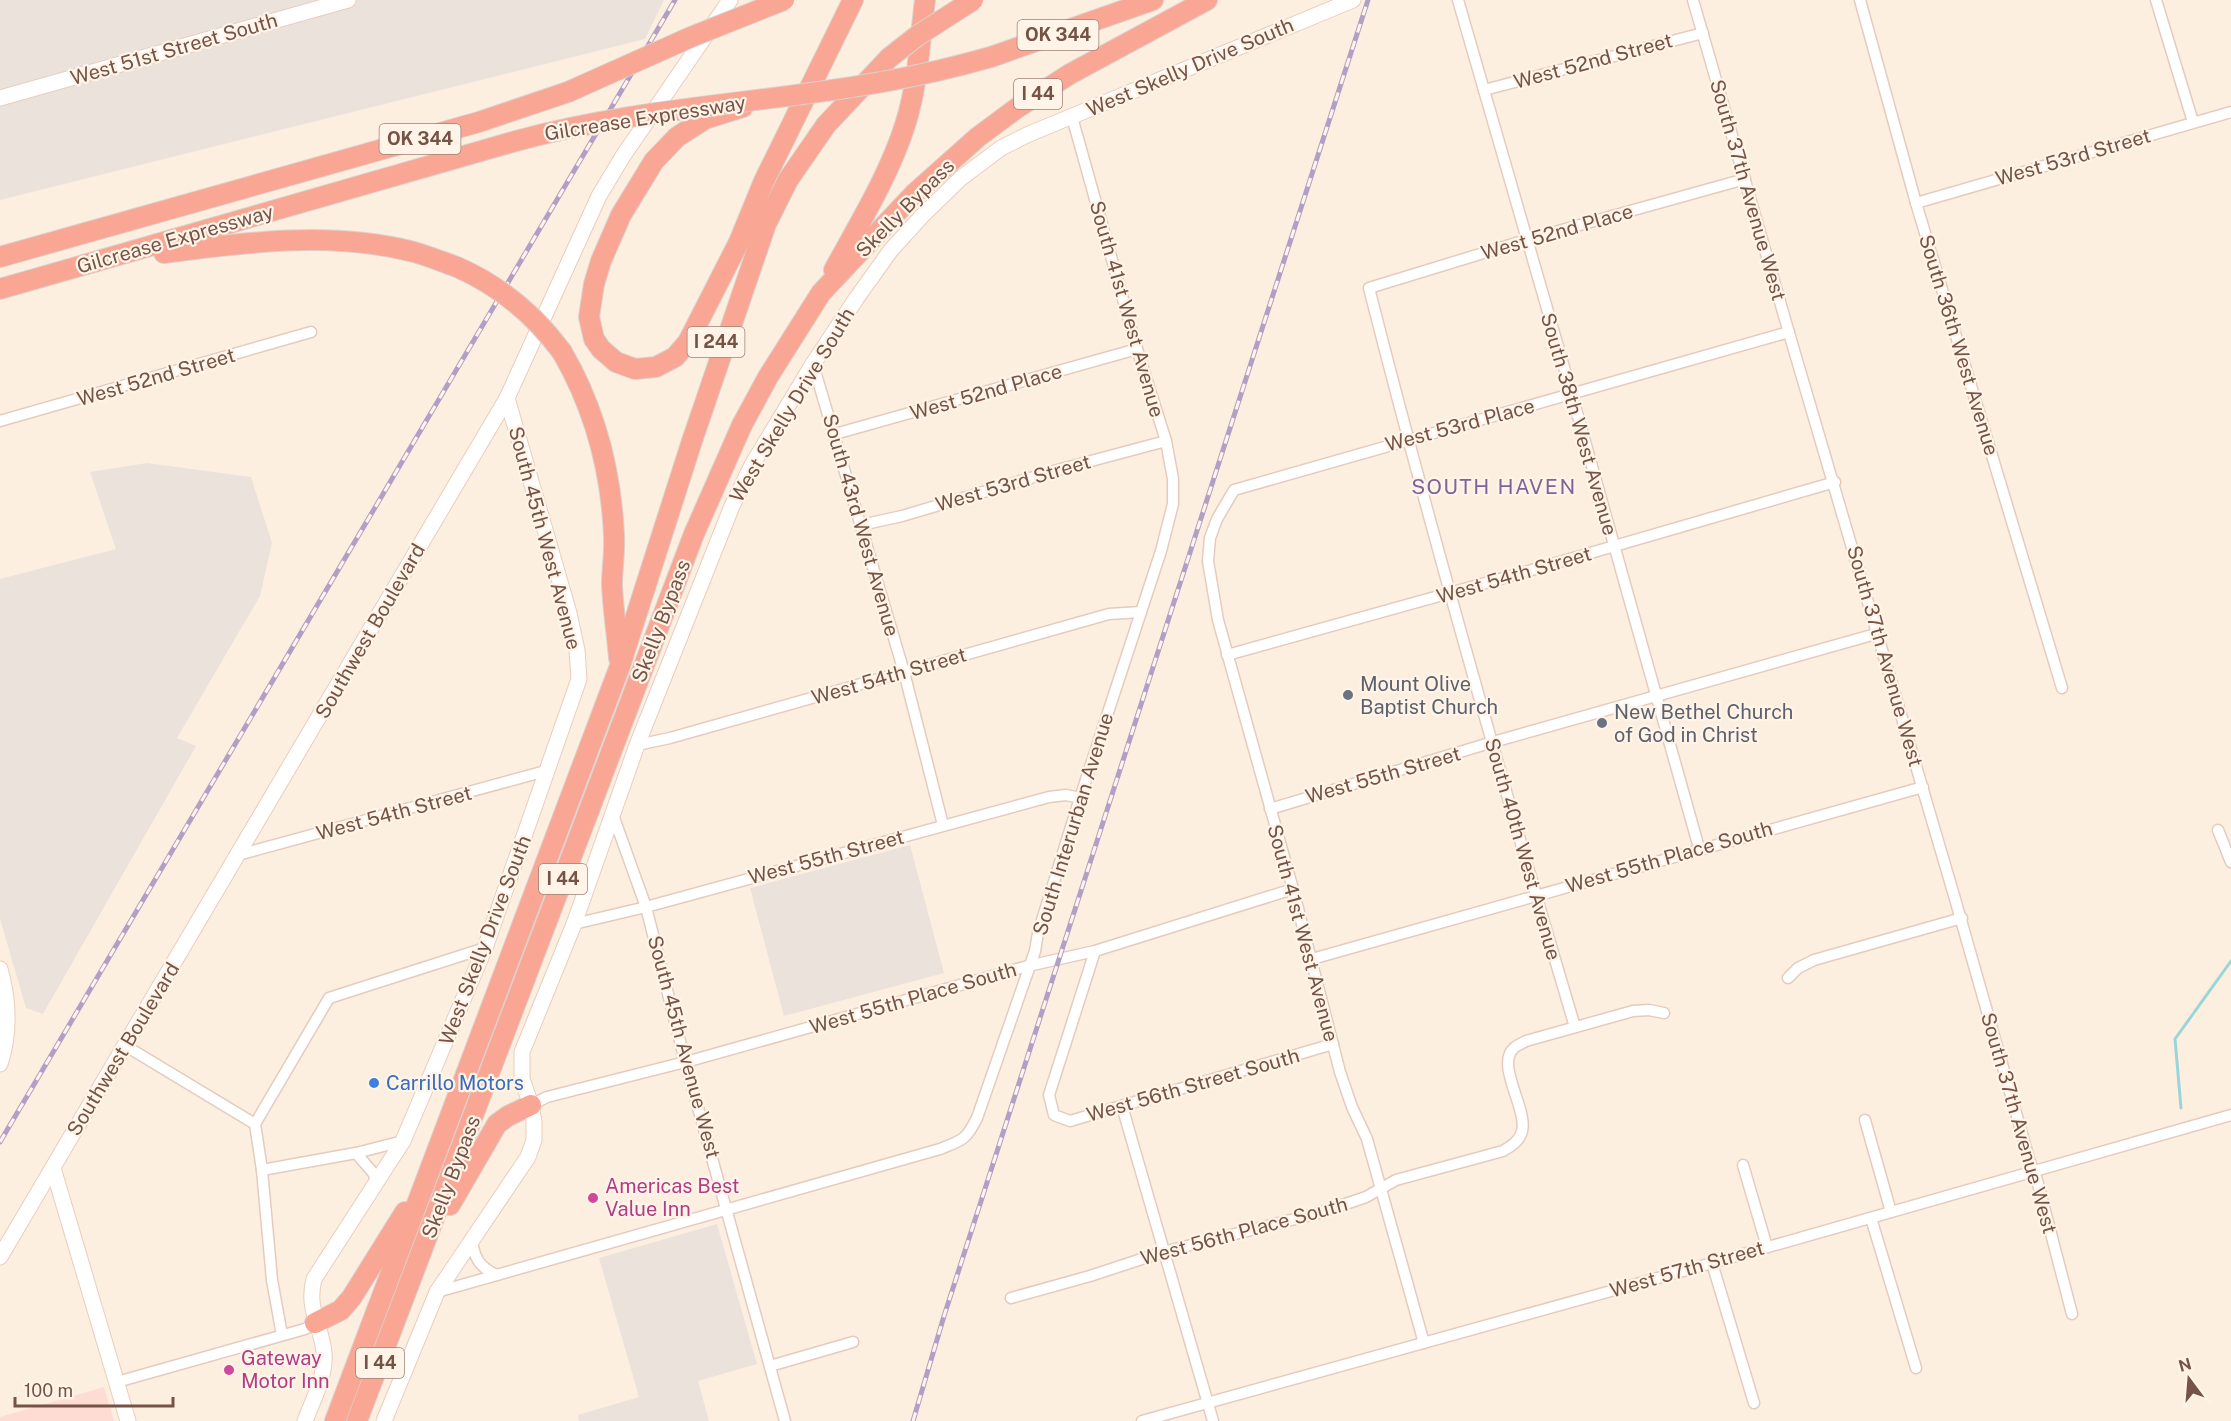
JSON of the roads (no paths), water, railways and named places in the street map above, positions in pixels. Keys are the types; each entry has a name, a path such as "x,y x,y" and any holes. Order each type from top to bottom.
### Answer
{"highway":[{"name":"Gilcrease Expressway","path":"0,257 479,122 568,92 691,37 784,0"},
{"name":"I 244","path":"692,441 739,242 784,139 854,0"},
{"path":"821,293 894,156 910,106 925,0"},
{"name":"Skelly Bypass","path":"335,1421 620,666 757,248 782,190 799,161 826,125 889,58 917,36 973,0"},
{"name":"Gilcrease Expressway","path":"0,289 516,141 623,118 898,80 991,57 1153,0"},
{"name":"Skelly Bypass","path":"357,1421 694,534 742,425 768,377 821,293 914,194 978,136 1070,74 1207,0"},
{"path":"739,242 688,342 675,357 656,367 635,369 616,362 601,349 594,339 589,317 594,284 621,214 654,161 671,143 705,119 777,97"},
{"path":"95,262 253,242 322,240 366,244 413,252 457,267 487,282 515,302 540,325 562,352 585,397 600,442 609,487 614,536 612,585 620,666"},
{"path":"420,1257 497,1124 531,1105"},
{"path":"315,1323 341,1310 426,1179"}],"street":[{"name":"West 51st Street South","path":"0,98 348,0"},
{"name":"Southwest Boulevard","path":"0,1257 507,398 599,196 628,148 730,0"},
{"name":"South 38th West Avenue","path":"1458,0 1572,395 1698,848"},
{"name":"South 37th Avenue West","path":"1693,0 1962,918 2037,1180 2072,1314"},
{"name":"South 36th West Avenue","path":"1860,0 1916,203 2062,688"},
{"path":"2156,0 2193,122"},
{"name":"West Skelly Drive South","path":"384,1421 437,1292 528,1157 534,1140 534,1122 522,1079 522,1052 574,924 637,745 732,506 752,465 813,364 876,271 891,250 940,198 1001,148 1350,1"},
{"name":"West 52nd Street","path":"1484,90 1703,33"},
{"name":"West 53rd Street","path":"1916,203 2231,112"},
{"name":"South 41st West Avenue","path":"1072,117 1137,349 1166,441 1173,479 1173,504"},
{"name":"West 52nd Place","path":"1369,288 1527,240 1745,179"},
{"name":"South 40th West Avenue","path":"1369,288 1407,439 1575,1027"},
{"name":"West 52nd Street","path":"0,421 311,332"},
{"name":"West 53rd Place","path":"1217,519 1234,490 1789,332"},
{"name":"West 52nd Place","path":"835,434 1137,349"},
{"name":"South 43rd West Avenue","path":"813,364 904,672 944,825"},
{"name":"South 45th West Avenue","path":"507,398 569,613 577,650 579,679"},
{"name":"West 53rd Street","path":"861,525 902,516 1166,441"},
{"name":"West 54th Street","path":"1227,655 1835,482"},
{"name":"South Interurban Avenue","path":"728,1210 940,1149 963,1140 977,1118 1035,951 1038,933 1161,551 1173,504"},
{"name":"South 41st West Avenue","path":"1217,519 1210,538 1208,561 1216,611 1227,655 1293,889 1333,1044 1352,1107 1367,1139 1424,1343"},
{"name":"West 54th Street","path":"637,745 670,738 1109,614 1140,612"},
{"name":"West 55th Street","path":"1270,808 1878,633"},
{"name":"West Skelly Drive South","path":"305,1421 322,1376 324,1363 312,1300 314,1279 404,1141 485,948 579,679"},
{"name":"West 54th Street","path":"238,855 549,770"},
{"name":"West 55th Place South","path":"1312,959 1698,848 1923,787"},
{"name":"West 55th Street","path":"574,924 646,907 1049,797 1066,795 1080,798"},
{"name":"South 45th Avenue West","path":"613,814 646,907 685,1061 785,1421"},
{"path":"2218,830 2231,862"},
{"name":"West 55th Place South","path":"531,1105 547,1097 1029,966 1095,951 1293,889"},
{"path":"1788,978 1798,968 1814,960 1962,918"},
{"path":"282,1335 272,1280 262,1170 255,1124 329,998 485,948"},
{"name":"West 56th Street South","path":"1095,951 1049,1095 1054,1115 1070,1121 1333,1044"},
{"path":"0,969 7,1017 5,1044 0,1064"},
{"path":"1575,1027 1633,1011 1649,1010 1664,1013"},
{"name":"West 56th Place South","path":"1011,1298 1090,1276 1163,1252 1319,1213 1366,1197 1396,1180 1503,1151 1513,1145 1522,1130 1521,1117 1509,1072 1512,1049 1527,1041 1575,1027"},
{"path":"124,1046 255,1124"},
{"path":"1122,1106 1213,1421"},
{"name":"West 57th Street","path":"1142,1421 1712,1263 2231,1115"},
{"path":"1865,1120 1891,1212"},
{"path":"262,1170 356,1153 404,1141"},
{"path":"356,1153 374,1174 376,1185"},
{"path":"1743,1165 1767,1247"},
{"path":"53,1168 128,1421"},
{"path":"437,1292 728,1210"},
{"path":"1871,1218 1916,1368"},
{"path":"472,1240 474,1253 479,1263 483,1268 497,1275"},
{"path":"1712,1263 1754,1403"},
{"path":"117,1382 305,1329 315,1323"},
{"path":"770,1366 853,1342"}],"waterway":[{"path":"2181,1108 2175,1039 2231,961"}],"railway":[{"path":"0,1142 675,0"},
{"path":"913,1421 944,1316 1368,0"}],"place":[{"name":"Mount Olive Baptist Church","path":"1348,695"},
{"name":"New Bethel Church of God in Christ","path":"1602,723"},
{"name":"Carrillo Motors","path":"374,1083"},
{"name":"Americas Best Value Inn","path":"593,1198"},
{"name":"Gateway Motor Inn","path":"229,1370"}],"district":[{"name":"SOUTH HAVEN","path":"1494,487"}]}
